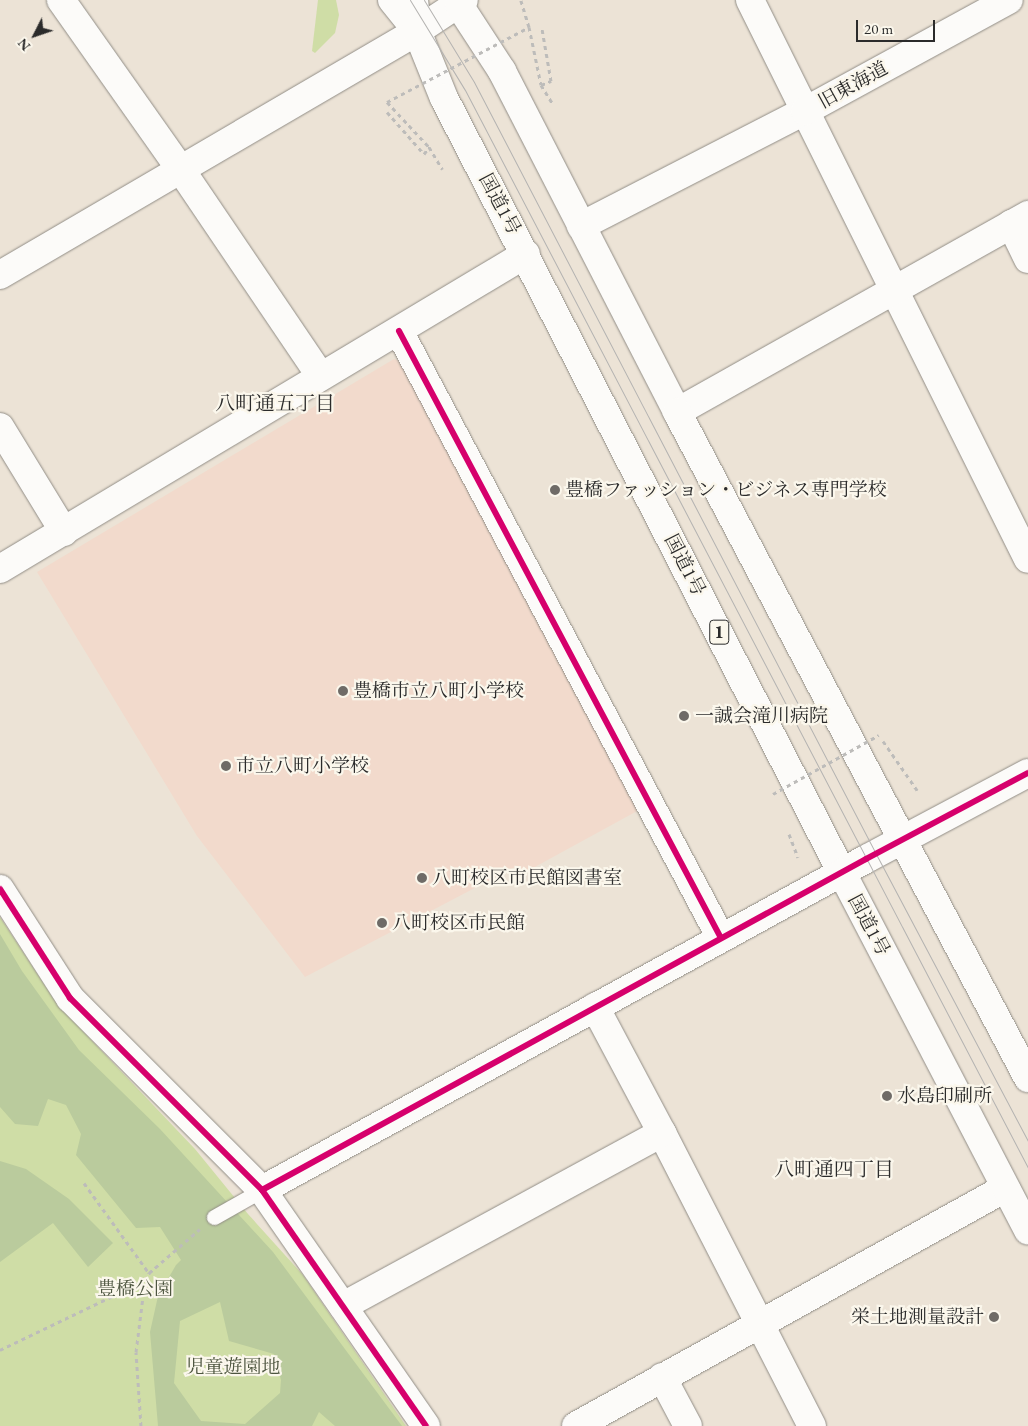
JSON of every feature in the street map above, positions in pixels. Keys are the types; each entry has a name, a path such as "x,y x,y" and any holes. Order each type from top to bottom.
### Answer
{"main road":[{"path":"61,0 181,170 320,375"},
{"path":"392,0 417,30"},
{"name":"国道1号","path":"414,0 417,30 444,98 526,254 842,873 1028,1230"},
{"name":"旧東海道","path":"750,0 805,111 1009,0"},
{"path":"0,275 181,170 464,1 901,840 1028,1078"},
{"path":"581,226 805,111 1028,558"},
{"path":"677,412 1019,219 1028,259"},
{"path":"0,569 64,532 320,375 399,331 526,254"},
{"path":"399,331 721,938"},
{"path":"0,428 8,460 64,532"},
{"path":"262,1190 901,840 1028,773"},
{"path":"0,889 70,998 262,1190 426,1426"},
{"path":"595,1007 662,1133 812,1426"},
{"path":"343,1306 662,1133"},
{"path":"576,1426 662,1377 760,1326 1006,1188"},
{"path":"662,1377 688,1426"}],"lane":[{"path":"214,1217 262,1190"}],"path":[{"path":"521,0 542,85 554,104"},
{"path":"442,169 429,147 387,102 529,27"},
{"path":"542,29 551,81 542,85"},
{"path":"387,112 424,154 429,147"},
{"path":"773,794 879,735 917,790"},
{"path":"84,1183 149,1273"},
{"path":"141,1426 136,1352 145,1281 149,1273 214,1217"},
{"path":"0,1350 145,1281"}],"shaded area":[{"name":"豊橋市立八町小学校","path":"394,359 406,363 639,810 522,874 515,867 305,977 197,836 37,572"}],"green space":[{"path":"318,0 336,0 339,15 335,33 315,53 312,51"},
{"name":"豊橋公園","path":"0,917 57,1004 195,1149 248,1214 303,1275 406,1426 0,1426"},
{"path":"0,934 22,971 79,1050 160,1129 273,1252 402,1426 335,1426 319,1412 312,1426 158,1426 150,1332 158,1296 176,1265 181,1260 160,1227 136,1228 76,1155 81,1134 66,1105 48,1099 38,1126 15,1124 0,1107","holes":["220,1302 229,1341 274,1354 281,1380 280,1393 245,1424 201,1421 174,1383 180,1321"]},
{"path":"0,1161 26,1169 69,1199 113,1243 88,1267 53,1223 0,1262"}],"tram line":[{"path":"410,0 465,90 1028,1168"},
{"path":"424,0 474,82 876,854 1028,1141"}],"cycle path":[{"path":"399,331 721,938"},
{"path":"262,1190 866,859 1028,773"},
{"path":"0,889 70,998 262,1190 426,1426"}],"place":[{"name":"豊橋ファッション・ビジネス専門学校","path":"555,490"},
{"name":"豊橋市立八町小学校","path":"343,691"},
{"name":"一誠会滝川病院","path":"684,716"},
{"name":"市立八町小学校","path":"226,766"},
{"name":"八町校区市民館図書室","path":"422,878"},
{"name":"八町校区市民館","path":"382,923"},
{"name":"水島印刷所","path":"887,1096"},
{"name":"栄土地測量設計","path":"994,1317"}],"district":[{"name":"八町通五丁目","path":"275,403"},
{"name":"八町通四丁目","path":"834,1169"}],"park label":[{"name":"児童遊園地","path":"233,1367"}]}
